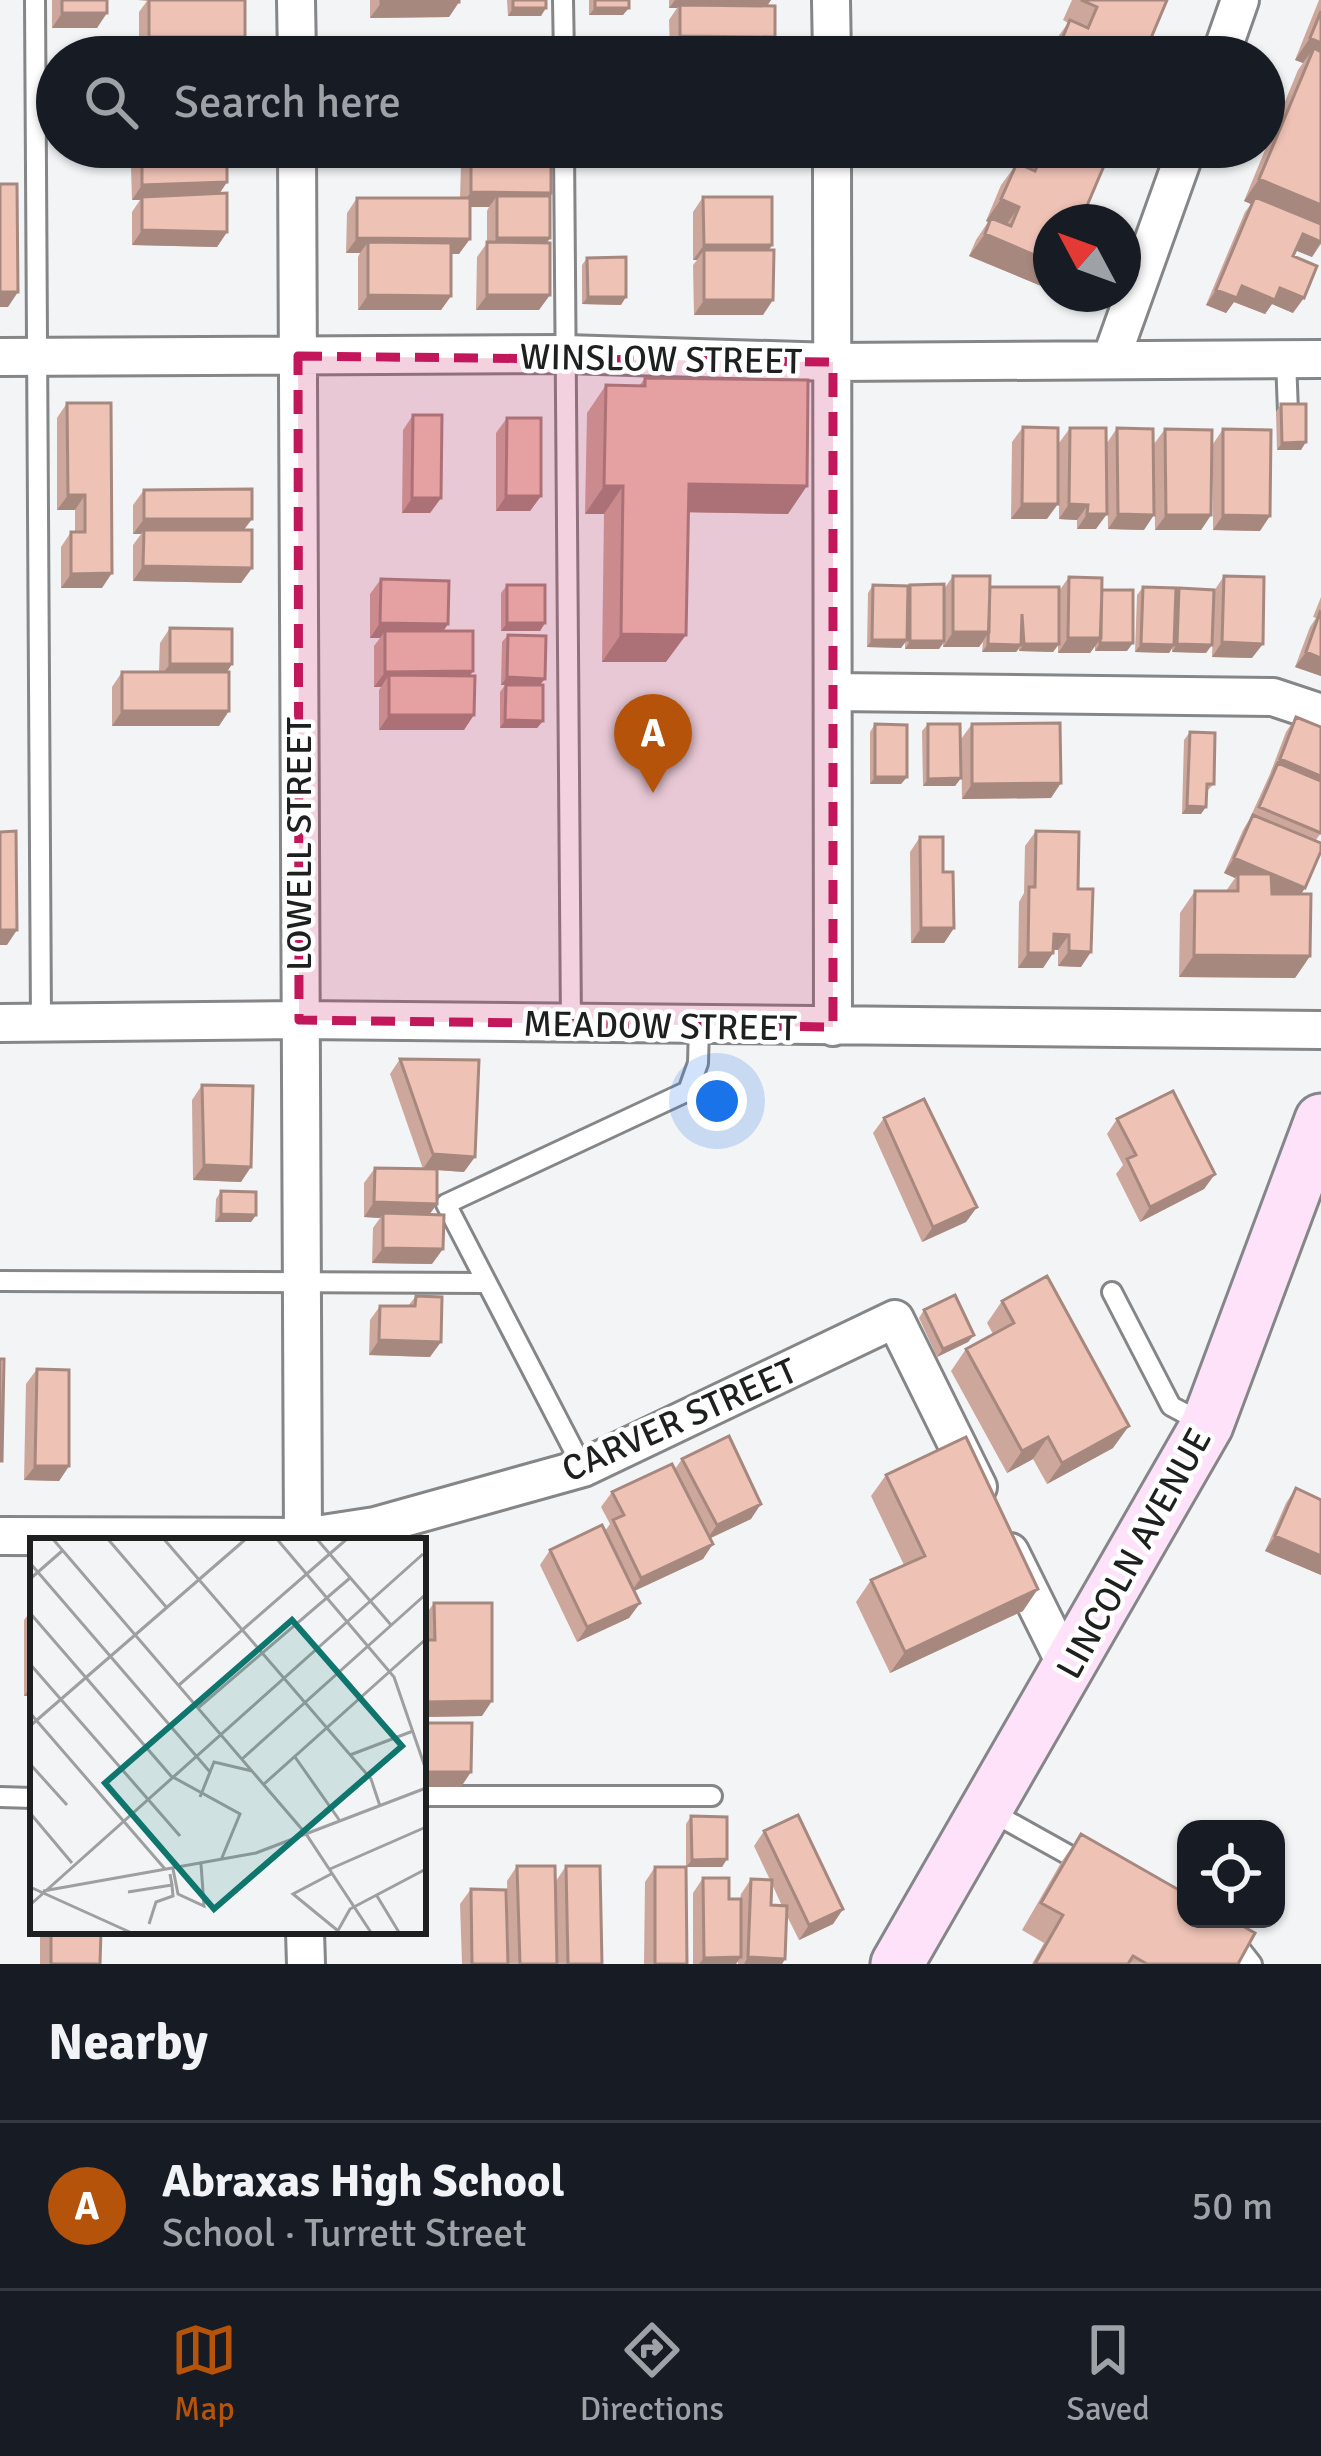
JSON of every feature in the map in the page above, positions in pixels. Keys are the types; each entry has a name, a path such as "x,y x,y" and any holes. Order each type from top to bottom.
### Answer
{"street":[{"path":"296,0 297,36"},
{"path":"832,0 832,36"},
{"path":"1227,36 1240,0"},
{"name":"LOWELL STREET","path":"297,168 303,1538"},
{"path":"832,168 833,1027"},
{"path":"1112,359 1180,168"},
{"name":"WINSLOW STREET","path":"0,357 565,354 833,362 1304,359"},
{"path":"833,692 1274,697 1321,713"},
{"name":"MEADOW STREET","path":"0,1023 298,1020 1321,1030"},
{"name":"LINCOLN AVENUE","path":"897,1964 1207,1425 1321,1120"},
{"name":"CARVER STREET","path":"309,1538 375,1526 584,1468 895,1319 1068,1669"},
{"name":"CARVER STREET","path":"0,1536 202,1538"},
{"path":"305,1934 306,1964"}],"lane":[{"path":"35,0 36,89"},
{"path":"563,0 564,36"},
{"path":"37,168 41,1023"},
{"path":"564,168 571,1025"},
{"path":"1288,412 1304,359"},
{"path":"584,1468 446,1204 688,1091 698,1063 699,1026"},
{"path":"0,1281 486,1283"},
{"path":"1112,1292 1171,1406 1207,1425"},
{"path":"426,1796 712,1796"},
{"path":"0,1797 30,1798"},
{"path":"988,1810 1101,1873"},
{"path":"1203,1928 1238,1946 1252,1964"}],"highlighted area":[{"path":"298,356 833,362 833,1027 299,1020"}],"building":[{"path":"62,0 107,0 107,13 62,13"},
{"path":"149,0 245,0 245,36 149,36"},
{"path":"459,0 459,2 381,3"},
{"path":"513,0 546,0 546,8 513,8"},
{"path":"595,0 629,0 629,8 595,8"},
{"path":"1081,0 1167,0 1152,36 1063,36 1070,20 1088,28 1097,7"},
{"path":"680,5 775,6 775,36 680,36"},
{"path":"1321,11 1321,43 1310,38"},
{"path":"1314,48 1321,52 1321,205 1259,179 1264,168 1285,168 1285,117"},
{"path":"142,168 227,168 227,182 142,185"},
{"path":"471,168 551,168 551,193 471,192"},
{"path":"1015,168 1103,168 1088,204 1033,204 1033,254 985,234 991,218 1011,226 1019,207 1001,199"},
{"path":"0,184 17,184 18,292 0,292"},
{"path":"227,193 227,232 142,230 142,197"},
{"path":"497,196 550,196 550,238 497,238"},
{"path":"703,197 772,197 772,245 704,245"},
{"path":"1255,197 1321,224 1321,242 1303,234 1293,256 1317,266 1304,298 1280,288 1275,300 1242,286 1237,298 1216,290"},
{"path":"357,198 470,198 470,239 357,238"},
{"path":"368,242 451,243 451,296 368,295"},
{"path":"487,242 550,243 550,295 487,295"},
{"path":"704,250 774,250 773,300 704,300"},
{"path":"626,257 626,297 588,297 587,258"},
{"path":"645,378 808,380 807,486 689,484 686,635 621,634 623,486 604,486 606,385 645,386"},
{"path":"67,403 111,403 112,573 71,574 71,532 85,532 85,495 68,495"},
{"path":"1281,404 1306,404 1306,442 1282,443"},
{"path":"413,415 442,415 441,498 412,498"},
{"path":"507,418 541,418 541,496 506,496"},
{"path":"1023,427 1058,428 1058,504 1022,504"},
{"path":"1070,428 1106,428 1107,514 1087,514 1088,505 1069,504"},
{"path":"1117,428 1153,429 1154,515 1118,514"},
{"path":"1165,429 1212,430 1211,515 1166,515"},
{"path":"1223,429 1271,430 1270,516 1223,515"},
{"path":"252,489 252,519 144,519 144,490"},
{"path":"144,530 252,530 252,568 143,566"},
{"path":"953,576 990,576 989,632 953,632"},
{"path":"1224,576 1264,577 1263,644 1222,642"},
{"path":"1069,577 1102,578 1101,638 1068,638"},
{"path":"381,579 449,581 448,624 380,623"},
{"path":"944,584 944,641 910,641 910,585"},
{"path":"507,585 545,585 545,623 507,623"},
{"path":"873,585 908,586 907,640 872,640"},
{"path":"990,587 1059,587 1059,644 1024,644 1022,614 1021,645 988,644"},
{"path":"1143,587 1176,588 1174,645 1141,644"},
{"path":"1179,588 1214,590 1212,645 1177,644"},
{"path":"1102,590 1133,590 1133,643 1100,643"},
{"path":"1321,613 1321,658 1306,652"},
{"path":"170,628 232,629 232,664 170,664"},
{"path":"385,631 473,631 473,671 385,672"},
{"path":"508,635 546,636 545,679 507,677"},
{"path":"122,672 229,672 229,711 122,711"},
{"path":"389,675 475,676 474,715 389,715"},
{"path":"506,685 543,685 543,721 505,720"},
{"path":"1296,717 1321,727 1321,776 1280,759"},
{"path":"1060,723 1061,783 972,784 972,724"},
{"path":"875,724 907,725 907,777 875,777"},
{"path":"928,724 960,724 961,778 928,779"},
{"path":"1190,732 1215,733 1214,784 1207,784 1206,807 1187,806"},
{"path":"1278,763 1321,781 1321,833 1259,807"},
{"path":"1253,815 1321,843 1305,888 1234,858"},
{"path":"16,831 17,930 0,930 0,832"},
{"path":"1036,831 1079,832 1078,889 1093,889 1091,952 1069,951 1069,935 1054,934 1053,953 1028,953"},
{"path":"920,837 943,837 943,872 953,872 954,928 921,928"},
{"path":"1238,874 1271,874 1272,894 1311,894 1310,956 1194,955 1195,891 1238,891"},
{"path":"400,1059 479,1060 475,1157 433,1154"},
{"path":"202,1085 253,1086 251,1167 204,1165"},
{"path":"1173,1091 1215,1174 1150,1207 1127,1159 1136,1155 1117,1119"},
{"path":"924,1099 977,1207 933,1227 884,1118"},
{"path":"375,1168 437,1169 437,1204 374,1202"},
{"path":"221,1191 256,1192 256,1215 221,1214"},
{"path":"383,1213 444,1215 443,1249 383,1248"},
{"path":"1047,1276 1129,1426 1062,1463 1048,1437 1022,1451 966,1349 1014,1323 1002,1301"},
{"path":"955,1295 974,1335 943,1349 924,1310"},
{"path":"416,1296 442,1297 441,1342 379,1340 380,1306 415,1306"},
{"path":"0,1359 4,1359 2,1461 0,1461"},
{"path":"37,1369 69,1370 69,1466 35,1466"},
{"path":"729,1436 761,1504 717,1525 682,1459"},
{"path":"966,1437 1038,1589 905,1652 871,1580 925,1556 886,1475"},
{"path":"672,1464 713,1544 641,1578 613,1520 624,1515 612,1492"},
{"path":"1296,1488 1321,1500 1321,1556 1275,1536"},
{"path":"602,1525 640,1603 587,1627 550,1550"},
{"path":"434,1603 492,1603 492,1701 426,1702 426,1640 435,1640"},
{"path":"426,1723 472,1723 471,1772 426,1772"},
{"path":"798,1815 843,1909 809,1925 764,1831"},
{"path":"691,1816 727,1817 727,1859 692,1860"},
{"path":"1081,1834 1177,1889 1177,1928 1246,1928 1255,1933 1238,1964 1147,1964 1133,1956 1128,1964 1035,1964 1063,1915 1041,1903"},
{"path":"517,1866 555,1866 557,1964 520,1964"},
{"path":"566,1866 600,1866 602,1964 568,1964"},
{"path":"655,1867 686,1867 687,1964 655,1964"},
{"path":"703,1878 729,1878 729,1899 741,1899 741,1957 704,1958"},
{"path":"751,1879 772,1880 771,1905 787,1906 785,1959 748,1957"},
{"path":"471,1889 506,1890 508,1964 472,1964"},
{"path":"51,1934 101,1934 100,1964 51,1964"}],"place":[{"name":"Abraxas High School","path":"653,793"}]}
